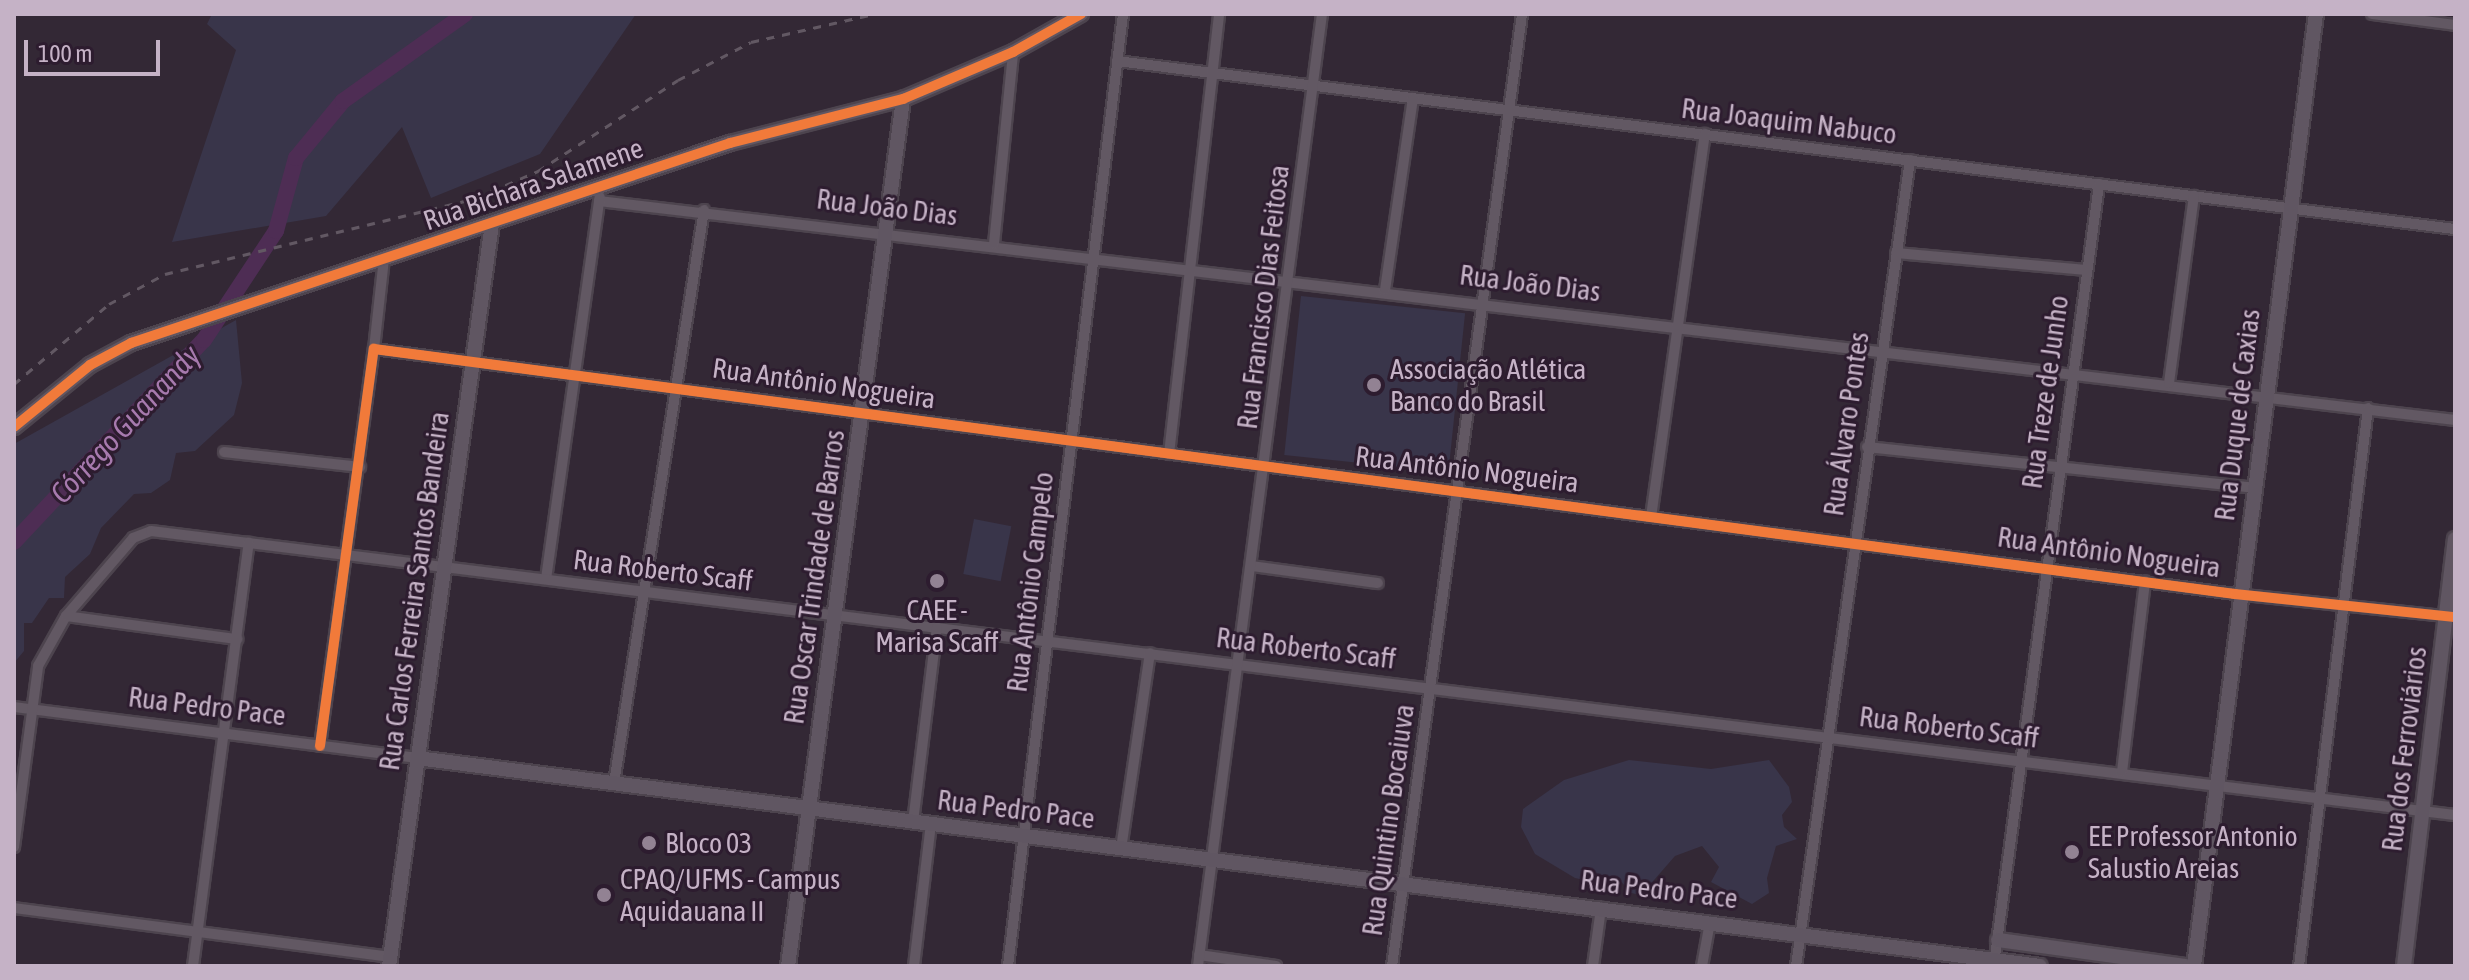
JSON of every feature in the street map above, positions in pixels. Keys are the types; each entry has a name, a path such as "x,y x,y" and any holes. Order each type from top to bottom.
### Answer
{"main road":[{"name":"Rua Bichara Salamene","path":"14,427 90,365 131,343 492,224 600,194 730,143 903,99 1013,52 1081,14"},
{"name":"Rua Duque de Caxias","path":"2194,966 2316,14"},
{"name":"Rua Oscar Trindade de Barros","path":"788,966 903,99"},
{"name":"Rua Carlos Ferreira Santos Bandeira","path":"389,961 492,224"},
{"name":"Rua dos Ferroviários","path":"2404,966 2450,617 2455,539"},
{"name":"Rua Pedro Pace","path":"417,758 1800,933 1994,963 2040,966"},
{"path":"1998,940 2185,966"}],"street":[{"name":"Rua Antônio Campelo","path":"1008,966 1123,14"},
{"path":"1169,454 1219,14"},
{"name":"Rua Francisco Dias Feitosa","path":"1198,961 1214,860 1322,14"},
{"name":"Rua Quintino Bocaiuva","path":"1392,966 1522,14"},
{"path":"2372,14 2455,25"},
{"path":"994,244 1013,52"},
{"name":"Rua Joaquim Nabuco","path":"1117,61 2455,229"},
{"path":"1385,290 1413,98"},
{"path":"1651,517 1705,134"},
{"name":"Rua Álvaro Pontes","path":"1796,966 1853,543 1910,160"},
{"name":"Rua Treze de Junho","path":"1994,963 2024,761 2046,568 2099,184"},
{"path":"546,579 600,194"},
{"name":"Rua João Dias","path":"600,194 704,210 1882,348 2455,420"},
{"path":"2169,383 2194,196"},
{"path":"614,783 704,210"},
{"path":"1896,253 2086,270"},
{"path":"320,746 349,555 384,259"},
{"name":"Rua Antônio Nogueira","path":"374,349 2240,594 2450,617"},
{"path":"2299,966 2368,408"},
{"path":"1867,447 2060,465 2254,488"},
{"path":"224,452 360,467"},
{"name":"Rua Roberto Scaff","path":"66,616 133,538 151,531 2455,815"},
{"path":"193,966 249,543"},
{"path":"1252,566 1378,583"},
{"path":"2122,772 2145,581"},
{"path":"14,847 38,666 66,616 237,639"},
{"path":"913,822 937,627"},
{"path":"1121,849 1150,653"},
{"name":"Rua Pedro Pace","path":"14,707 417,758"},
{"path":"914,966 931,824"},
{"path":"14,908 389,961"},
{"path":"1593,966 1601,908"},
{"path":"1702,966 1710,922"},
{"path":"1198,961 1276,966"}],"shaded area":[{"path":"212,14 636,14 540,154 431,198 402,127 326,216 172,242 236,50 207,24"},
{"name":"Associação Atlética Banco do Brasil","path":"1301,296 1465,313 1448,472 1284,455"},
{"path":"236,320 242,383 234,415 195,451 176,453 170,480 151,493 134,494 101,528 90,554 65,577 64,598 49,598 32,623 24,623 24,651 14,663 14,444"},
{"path":"974,519 1011,526 1001,581 963,574"},
{"path":"1629,760 1711,769 1769,760 1789,787 1792,802 1782,815 1784,827 1797,839 1776,846 1767,878 1769,893 1752,904 1711,882 1719,867 1702,846 1675,856 1641,895 1631,893 1618,878 1602,884 1575,878 1535,854 1521,827 1523,809 1564,780"}],"waterway":[{"name":"Córrego Guanandy","path":"14,542 204,340 276,231 296,158 343,101 465,14"}],"railway":[{"path":"14,384 109,304 165,274 476,198 538,171 678,80 751,42 874,14"}],"cycle path":[{"path":"14,427 90,365 131,343 730,143 903,99 1013,52 1081,14"},
{"path":"320,746 374,349 2235,594 2455,617"}],"place":[{"name":"Associação Atlética Banco do Brasil","path":"1374,385"},
{"name":"CAEE - Marisa Scaff","path":"937,581"},
{"name":"Bloco 03","path":"649,843"},
{"name":"EE Professor Antonio Salustio Areias","path":"2072,852"},
{"name":"CPAQ/UFMS - Campus Aquidauana II","path":"604,895"}]}
